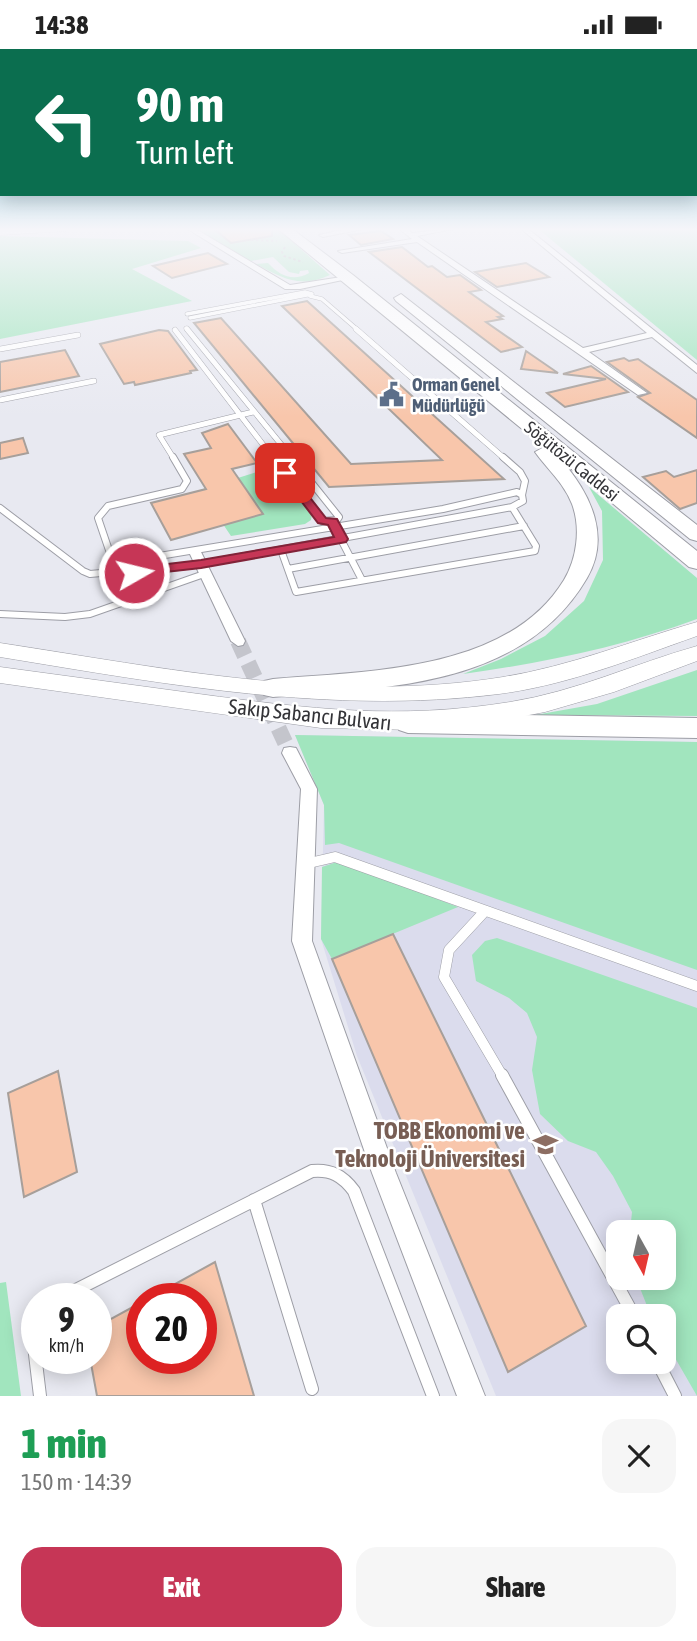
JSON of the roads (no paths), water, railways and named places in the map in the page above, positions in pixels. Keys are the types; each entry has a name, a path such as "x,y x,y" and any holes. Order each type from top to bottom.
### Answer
{"main road":[{"name":"Söğütözü Caddesi","path":"364,291 697,562"},
{"name":"Söğütözü Caddesi","path":"392,291 696,533"},
{"path":"273,688 405,675 473,659 504,645 558,605 576,581 587,553 585,513 576,492 512,413"},
{"path":"408,723 697,728"}],"street":[{"path":"493,291 642,393"},
{"path":"598,291 697,370"},
{"path":"582,351 651,335"},
{"path":"200,563 238,641"},
{"name":"Sakıp Sabancı Bulvarı","path":"0,650 273,688 370,694 480,687 570,671 697,629"},
{"name":"Sakıp Sabancı Bulvarı","path":"0,675 321,719 408,723 532,707 579,695 697,653"},
{"path":"290,753 309,789 302,941 384,1173 471,1396"}],"lane":[{"path":"0,508 31,527 85,572 98,574 111,568 126,568 134,573 281,550 512,507 523,501 525,481 516,468 322,299 310,296 189,316"},
{"path":"186,328 340,517 334,525"},
{"path":"175,330 322,521 334,525 362,580"},
{"path":"0,349 78,335"},
{"path":"0,400 94,381"},
{"path":"111,568 113,562 98,518 101,512 108,506 182,489 186,485 187,481 159,435 253,412"},
{"path":"0,614 65,617 90,614 200,563 334,525 493,500 517,492 522,495"},
{"path":"281,550 296,592 535,551 536,546 512,507"},
{"path":"288,569 524,526"},
{"path":"126,568 135,560 200,563"},
{"path":"305,864 335,857 697,986"},
{"path":"485,911 449,950 444,977 509,1085 628,1304"},
{"path":"90,1283 312,1171 328,1171 349,1184 433,1396"},
{"path":"254,1200 312,1389"},
{"path":"37,1374 40,1396"},
{"path":"664,1374 675,1396"}],"tunnel":[{"path":"238,641 290,753"}],"place":[{"name":"Orman Genel Müdürlüğü","path":"392,394"},
{"name":"TOBB Ekonomi ve Teknoloji Üniversitesi","path":"545,1144"}]}
